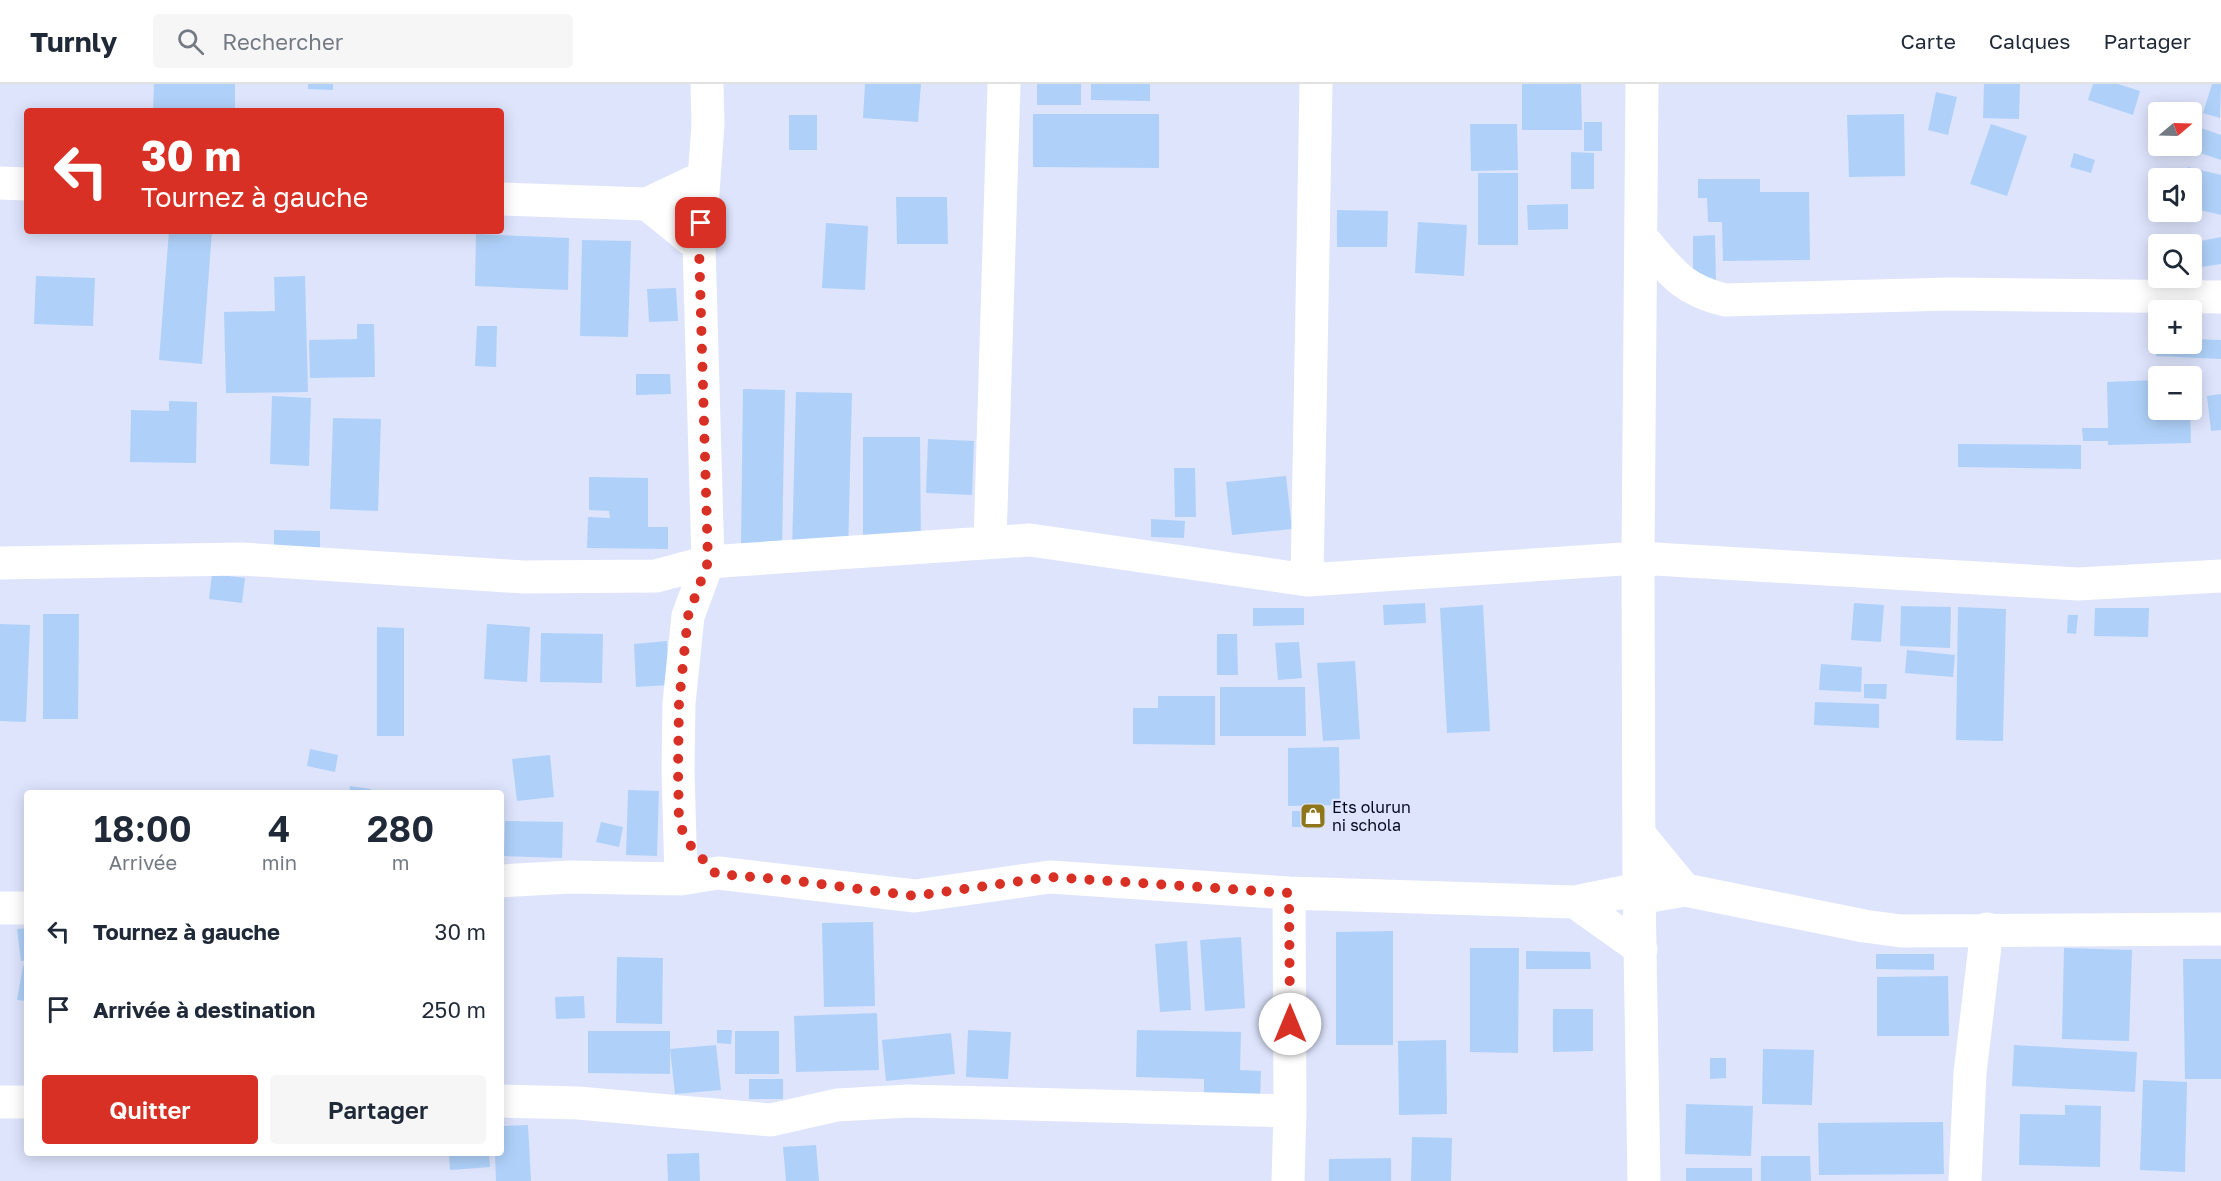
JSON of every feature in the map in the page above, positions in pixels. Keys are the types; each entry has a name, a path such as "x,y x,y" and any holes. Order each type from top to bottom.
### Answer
{"street":[{"path":"681,879 679,703 688,616 708,562 699,246 708,125 707,84"},
{"path":"990,542 1004,84"},
{"path":"1307,580 1316,84"},
{"path":"1642,84 1638,558 1639,893 1644,1181"},
{"path":"504,199 647,204 704,177"},
{"path":"0,183 24,184"},
{"path":"647,204 699,246"},
{"path":"1641,237 1675,277 1689,288 1706,296 1725,300 1951,294 2221,297"},
{"path":"0,563 242,559 524,577 656,576 708,562 1030,540 1307,580 1638,558 2078,584 2221,576"},
{"path":"679,826 701,860 716,874"},
{"path":"1639,834 1685,890"},
{"path":"504,881 570,877 681,879 716,874 789,880 915,896 1050,877 1289,893 1575,902 1639,893 1685,890 1864,926 1901,931 2221,929"},
{"path":"1288,1181 1289,893"},
{"path":"1575,902 1641,948"},
{"path":"0,908 24,908"},
{"path":"1965,1181 1970,1074 1987,929"},
{"path":"504,1101 578,1103 771,1120 837,1105 909,1101 1290,1111"},
{"path":"0,1102 24,1102"}],"building":[{"path":"154,84 235,84 235,108 153,108"},
{"path":"308,84 333,84 333,90 308,89"},
{"path":"865,84 921,84 918,122 863,118"},
{"path":"1037,84 1081,84 1081,105 1037,105"},
{"path":"1091,84 1150,84 1150,101 1091,100"},
{"path":"1522,84 1581,84 1582,130 1522,130"},
{"path":"1984,84 2020,84 2019,119 1983,118"},
{"path":"2093,84 2118,84 2140,91 2133,115 2088,100"},
{"path":"2212,84 2221,84 2220,118 2203,113"},
{"path":"1936,92 1957,97 1948,135 1928,130"},
{"path":"1033,114 1159,114 1159,168 1033,167"},
{"path":"1904,114 1905,176 1849,177 1847,115"},
{"path":"789,115 817,115 817,150 789,150"},
{"path":"1584,122 1602,122 1602,151 1584,151"},
{"path":"1470,124 1517,124 1518,170 1471,171"},
{"path":"1991,124 2027,136 2007,196 1970,184"},
{"path":"2202,128 2221,135 2221,160 2202,154"},
{"path":"1571,152 1594,153 1594,189 1571,189"},
{"path":"2074,153 2095,160 2091,173 2070,167"},
{"path":"2202,170 2221,175 2221,215 2202,210"},
{"path":"1478,173 1518,173 1518,245 1478,245"},
{"path":"1698,179 1760,179 1760,192 1809,192 1810,260 1723,261 1722,222 1708,222 1707,198 1698,198"},
{"path":"896,197 947,197 948,244 897,244"},
{"path":"1568,204 1568,229 1528,230 1527,205"},
{"path":"1337,210 1388,211 1387,247 1337,247"},
{"path":"1418,222 1467,225 1464,276 1415,273"},
{"path":"826,223 868,226 865,290 822,288"},
{"path":"169,234 212,234 202,364 159,360"},
{"path":"476,234 569,238 568,290 475,286"},
{"path":"1715,235 1716,283 1693,283 1693,236"},
{"path":"2221,237 2221,264 2202,267 2202,241"},
{"path":"582,240 631,241 628,337 580,336"},
{"path":"36,276 95,278 93,326 34,324"},
{"path":"305,276 308,392 226,393 224,312 275,311 274,277"},
{"path":"676,288 678,321 649,322 647,289"},
{"path":"357,324 374,324 375,377 310,378 309,340 357,339"},
{"path":"477,326 497,326 496,367 475,366"},
{"path":"2202,339 2221,340 2221,359 2156,356 2156,354 2202,354"},
{"path":"636,374 670,374 671,394 636,395"},
{"path":"2148,380 2148,420 2190,420 2191,443 2108,445 2108,441 2083,441 2082,428 2108,428 2107,382"},
{"path":"743,389 785,390 782,549 741,547"},
{"path":"796,392 852,393 848,553 792,551"},
{"path":"2221,394 2221,430 2211,431 2207,396"},
{"path":"272,396 311,398 309,466 270,464"},
{"path":"169,401 197,402 196,463 130,462 131,410 169,411"},
{"path":"333,418 381,419 378,511 330,509"},
{"path":"863,437 920,437 921,549 863,549"},
{"path":"928,439 974,441 972,495 926,493"},
{"path":"1958,444 2081,445 2081,469 1958,467"},
{"path":"1174,468 1195,468 1196,517 1175,517"},
{"path":"1286,476 1292,529 1232,535 1226,482"},
{"path":"589,477 648,478 648,527 668,527 668,549 587,548 588,517 610,518 609,511 589,510"},
{"path":"1151,519 1185,521 1184,538 1151,537"},
{"path":"274,530 320,531 320,551 274,550"},
{"path":"212,574 245,578 242,603 209,599"},
{"path":"1425,603 1426,623 1384,625 1383,605"},
{"path":"1854,603 1884,605 1881,642 1851,640"},
{"path":"1483,605 1490,731 1447,733 1440,608"},
{"path":"1901,606 1951,607 1950,648 1900,646"},
{"path":"1958,607 2006,609 2003,741 1956,740"},
{"path":"1253,608 1304,608 1304,625 1253,626"},
{"path":"2095,608 2149,608 2148,637 2094,636"},
{"path":"43,614 79,614 78,719 43,719"},
{"path":"2068,615 2078,615 2076,634 2067,633"},
{"path":"0,624 30,625 26,722 0,721"},
{"path":"487,624 530,627 527,682 484,679"},
{"path":"377,627 404,628 404,736 377,736"},
{"path":"541,633 603,634 602,683 540,682"},
{"path":"1217,634 1237,634 1238,675 1217,675"},
{"path":"667,641 669,685 636,687 634,644"},
{"path":"1299,642 1302,678 1278,680 1275,643"},
{"path":"1907,650 1955,655 1953,677 1905,673"},
{"path":"1355,661 1360,739 1323,741 1317,663"},
{"path":"1821,664 1862,667 1861,692 1819,690"},
{"path":"1864,684 1887,684 1886,699 1864,698"},
{"path":"1220,687 1305,687 1306,736 1220,736"},
{"path":"1158,696 1215,696 1215,745 1133,744 1133,708 1158,708"},
{"path":"1815,702 1879,704 1879,728 1814,725"},
{"path":"1339,747 1340,805 1288,806 1288,748"},
{"path":"310,749 338,755 335,772 307,766"},
{"path":"550,755 554,797 517,801 512,759"},
{"path":"350,786 371,789 371,790 350,790"},
{"path":"628,790 659,791 657,856 626,855"},
{"path":"1292,811 1316,811 1316,827 1292,827"},
{"path":"505,821 563,822 562,858 504,856"},
{"path":"601,822 623,827 619,847 596,842"},
{"path":"873,922 875,1006 824,1007 822,923"},
{"path":"24,928 24,960 21,961 17,929"},
{"path":"1393,931 1393,1045 1336,1045 1336,932"},
{"path":"1241,937 1245,1008 1205,1011 1200,940"},
{"path":"1187,941 1191,1010 1160,1012 1155,944"},
{"path":"1470,948 1519,948 1518,1053 1470,1052"},
{"path":"2064,948 2132,950 2129,1041 2062,1039"},
{"path":"1526,951 1590,952 1591,969 1526,969"},
{"path":"1876,954 1934,954 1934,970 1876,969"},
{"path":"617,957 663,958 662,1024 616,1023"},
{"path":"2183,959 2221,959 2221,1079 2185,1079"},
{"path":"23,966 24,1001 17,1000"},
{"path":"1948,976 1949,1036 1877,1036 1877,977"},
{"path":"584,996 585,1018 556,1019 555,997"},
{"path":"1553,1009 1593,1009 1593,1051 1553,1052"},
{"path":"877,1013 879,1070 796,1072 794,1016"},
{"path":"717,1030 732,1030 731,1044 717,1043"},
{"path":"968,1030 1011,1032 1008,1079 966,1077"},
{"path":"1137,1030 1241,1032 1240,1070 1261,1071 1260,1101 1204,1099 1204,1079 1136,1077"},
{"path":"588,1031 670,1031 670,1074 588,1073"},
{"path":"735,1031 779,1031 779,1074 735,1074"},
{"path":"951,1033 955,1074 886,1081 882,1040"},
{"path":"1446,1040 1447,1114 1399,1115 1398,1041"},
{"path":"716,1045 721,1090 675,1094 670,1049"},
{"path":"2014,1045 2137,1052 2135,1092 2012,1086"},
{"path":"1763,1049 1814,1050 1812,1105 1762,1104"},
{"path":"1710,1058 1726,1058 1726,1078 1710,1079"},
{"path":"749,1079 783,1079 783,1099 749,1099"},
{"path":"2143,1080 2187,1082 2185,1172 2140,1170"},
{"path":"1686,1104 1753,1106 1751,1156 1685,1154"},
{"path":"2065,1105 2101,1106 2100,1167 2019,1165 2020,1114 2065,1115"},
{"path":"1943,1122 1944,1174 1819,1175 1818,1123"},
{"path":"528,1125 531,1181 496,1181 495,1156 504,1156 504,1126"},
{"path":"1412,1137 1452,1138 1451,1181 1411,1181"},
{"path":"816,1145 819,1181 786,1181 783,1147"},
{"path":"699,1153 700,1181 668,1181 667,1154"},
{"path":"449,1156 489,1156 490,1167 450,1170"},
{"path":"1761,1156 1810,1156 1811,1181 1761,1181"},
{"path":"1391,1158 1391,1181 1329,1181 1329,1159"},
{"path":"1686,1168 1752,1168 1752,1181 1686,1181"}],"place":[{"name":"Ets olurun ni schola","path":"1313,816"}],"route":[{"path":"701,223 699,246 708,562 688,616 679,703 678,769 679,826 701,860 716,874 789,880 915,896 1050,877 1289,893 1290,1024"}]}
